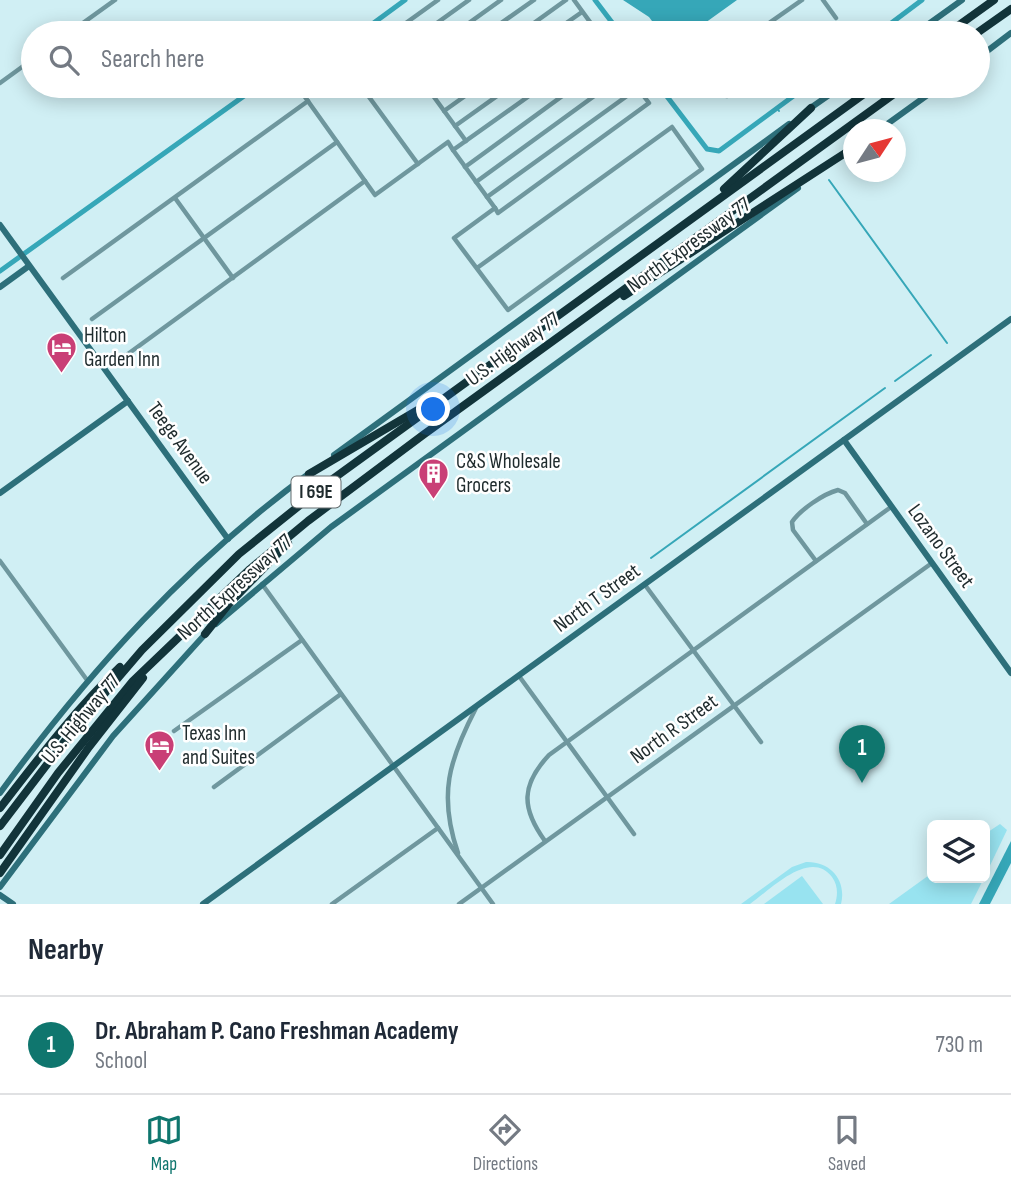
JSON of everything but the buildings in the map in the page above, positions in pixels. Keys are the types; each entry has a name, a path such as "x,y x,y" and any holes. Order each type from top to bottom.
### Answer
{"highway":[{"path":"965,21 994,0"},
{"path":"990,24 1010,9"},
{"name":"U.S. Highway 77","path":"0,826 71,733 142,650 239,554 285,516 858,98"},
{"name":"U.S. Highway 77","path":"0,855 58,773 107,712 148,668 250,569 308,521 888,98"},
{"path":"654,246 735,180 811,108"},
{"path":"565,333 843,155"},
{"path":"309,474 425,406 507,353"},
{"path":"205,634 228,605 308,521"},
{"path":"0,808 57,734 97,689 142,650"},
{"path":"0,873 148,668"}],"main road":[{"path":"933,21 962,0"},
{"path":"990,49 1011,33"},
{"name":"North Expressway 77","path":"0,793 87,680 138,624 228,539 309,474 825,98"},
{"path":"894,119 923,98"},
{"name":"North Expressway 77","path":"0,887 113,736 205,634 262,584 338,522 843,155"},
{"name":"Teege Avenue","path":"0,225 228,539"},
{"path":"0,287 28,264"},
{"name":"North T Street","path":"203,904 1011,318"},
{"path":"0,493 128,401"},
{"name":"Lozano Street","path":"844,440 1011,673"},
{"path":"0,895 13,904"}],"street":[{"path":"86,21 115,0"},
{"path":"409,21 438,0"},
{"path":"440,21 469,0"},
{"path":"471,21 500,0"},
{"path":"505,21 534,0"},
{"path":"537,21 566,0"},
{"path":"574,0 589,21"},
{"path":"776,21 802,0"},
{"path":"823,0 836,18"},
{"path":"569,21 582,12"},
{"path":"0,82 21,67"},
{"path":"307,98 376,195 448,142 498,212 649,103 645,98"},
{"path":"370,98 418,164"},
{"path":"434,98 466,141"},
{"path":"444,111 462,98"},
{"path":"455,126 494,98"},
{"path":"453,150 526,98"},
{"path":"465,167 560,98"},
{"path":"476,182 592,98"},
{"path":"487,197 622,98"},
{"path":"63,278 308,101"},
{"path":"477,268 672,127 702,169 508,310 454,238 495,208"},
{"path":"92,319 337,142"},
{"path":"121,359 365,181"},
{"path":"175,198 233,278"},
{"path":"816,561 793,530 792,522 797,515 829,493 838,490 845,493 867,524"},
{"path":"545,842 530,814 528,789 538,766 567,742 891,507"},
{"path":"0,561 87,680"},
{"name":"North R Street","path":"460,904 932,563"},
{"path":"262,584 493,904"},
{"path":"645,585 761,742"},
{"path":"174,731 302,639"},
{"path":"519,676 634,834"},
{"path":"214,787 341,694"},
{"path":"461,860 448,815 447,786 458,744 476,707"},
{"path":"332,904 438,828"}],"shaded area":[{"path":"623,0 737,0 708,21 652,21"},
{"path":"1000,824 1007,830 990,866 990,831"},
{"path":"1011,841 1011,863 990,904 979,904"},
{"path":"806,862 822,865 835,874 841,887 841,904 835,904 837,890 832,877 823,869 813,867 790,874 750,904 741,904 792,867"},
{"path":"802,876 823,904 764,904"},
{"path":"927,877 927,883 982,883 971,904 889,904"}],"waterway":[{"path":"376,21 405,0"},
{"path":"595,0 611,21"},
{"path":"894,21 922,0"},
{"path":"0,271 241,98"},
{"path":"668,98 707,149 719,151 791,98"},
{"path":"829,180 947,343"},
{"path":"895,381 931,355"},
{"path":"651,558 885,388"}],"place":[{"name":"Hilton Garden Inn","path":"61,374"},
{"name":"C&S Wholesale Grocers","path":"433,500"},
{"name":"Texas Inn and Suites","path":"159,772"},
{"name":"Dr. Abraham P. Cano Freshman Academy","path":"862,783"}]}
